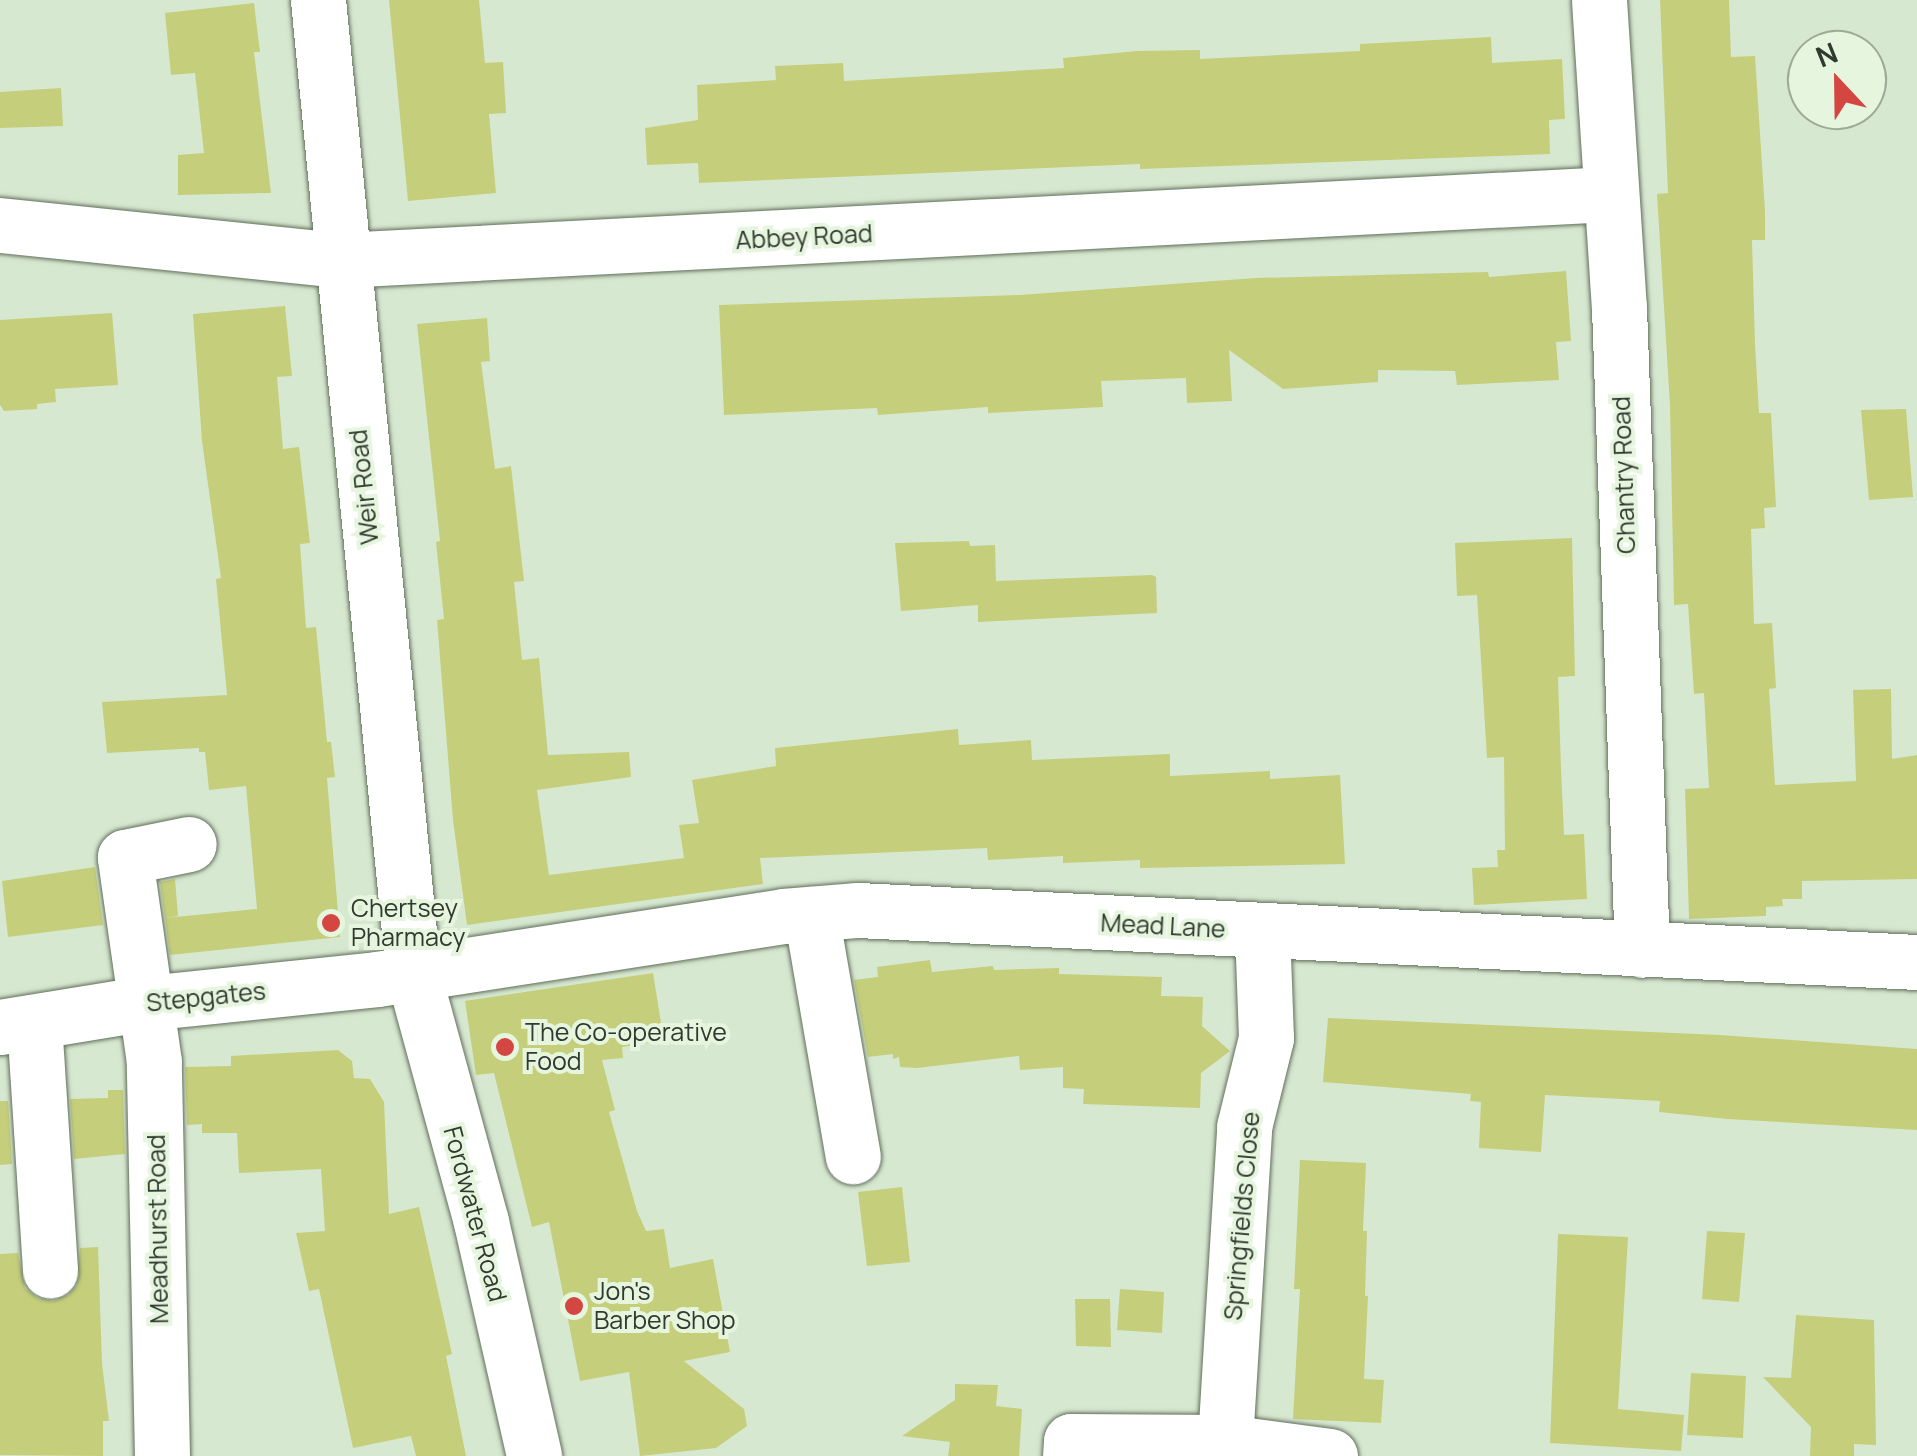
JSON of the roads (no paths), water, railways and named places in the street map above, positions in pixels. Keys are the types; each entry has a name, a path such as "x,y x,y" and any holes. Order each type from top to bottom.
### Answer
{"street":[{"name":"Weir Road","path":"318,0 412,973"},
{"name":"Chantry Road","path":"1599,0 1618,308 1642,950"},
{"name":"Abbey Road","path":"0,225 341,260 1609,194"},
{"name":"Meadhurst Road","path":"162,1456 154,1079 125,857 189,844"},
{"name":"Mead Lane","path":"412,973 858,910 1917,962"},
{"path":"811,914 852,1156"},
{"name":"Springfields Close","path":"1225,1442 1244,1127 1266,1038 1262,931"},
{"name":"Stepgates","path":"17,1024 146,1003 412,973"},
{"name":"Fordwater Road","path":"412,973 481,1222 534,1456"},
{"path":"17,1024 50,1270"},
{"path":"1070,1456 1071,1441 1225,1442 1330,1456"}],"place":[{"name":"Chertsey Pharmacy","path":"331,923"},
{"name":"The Co-operative Food","path":"505,1047"},
{"name":"Jon's Barber Shop","path":"574,1306"}]}
